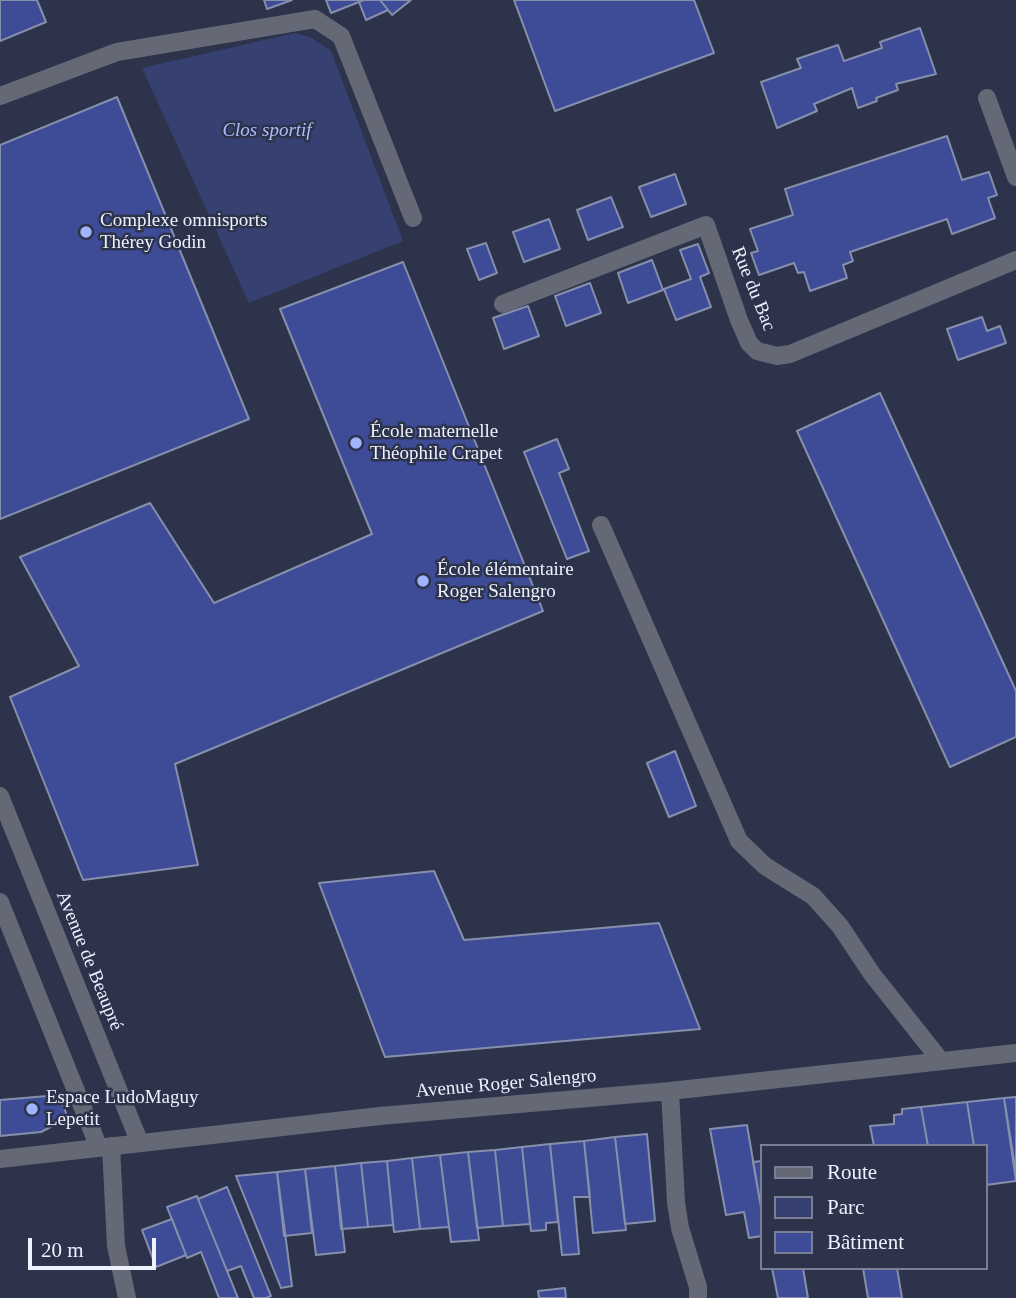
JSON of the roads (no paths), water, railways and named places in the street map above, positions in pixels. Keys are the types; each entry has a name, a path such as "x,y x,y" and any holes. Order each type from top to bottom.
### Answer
{"street":[{"path":"0,96 117,52 315,19 341,36 413,218"},
{"path":"987,98 1016,177"},
{"name":"Rue du Bac","path":"503,304 706,225 749,342 757,351 777,356 790,354 1016,260"},
{"path":"601,525 739,841 765,866 813,896 839,926 872,974 941,1061"},
{"name":"Avenue de Beaupré","path":"0,796 139,1142"},
{"path":"0,902 105,1147 116,1246 127,1298"},
{"name":"Avenue Roger Salengro","path":"0,1159 380,1116 670,1091 1016,1053"},
{"path":"670,1091 676,1202 680,1228 698,1287 698,1298"}],"place":[{"name":"Complexe omnisports Thérey Godin","path":"86,232"},
{"name":"École maternelle Théophile Crapet","path":"356,443"},
{"name":"École élémentaire Roger Salengro","path":"423,581"},
{"name":"Espace LudoMaguy Lepetit","path":"32,1109"}],"park label":[{"name":"Clos sportif","path":"267,131"}]}
